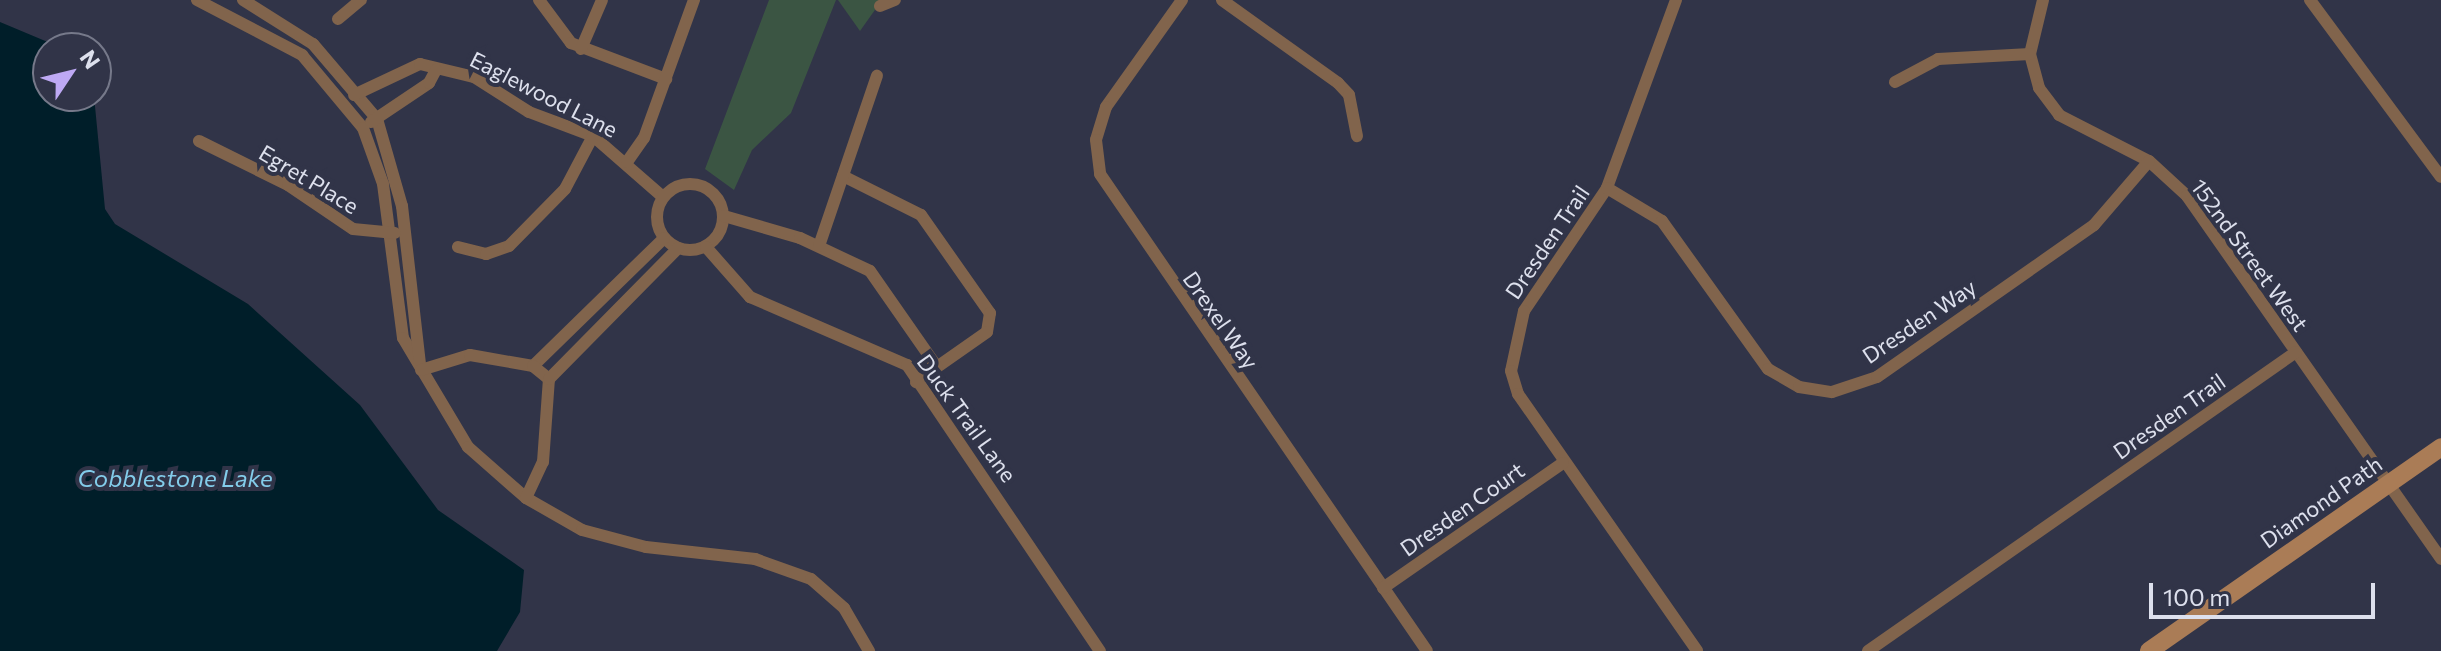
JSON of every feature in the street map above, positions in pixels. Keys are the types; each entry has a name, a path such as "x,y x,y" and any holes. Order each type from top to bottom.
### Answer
{"street":[{"path":"197,0 265,32 302,55 346,101 363,128 389,233 395,308 421,368 468,447 526,498 582,530 646,547 782,565 827,590 869,651"},
{"path":"243,0 274,16 359,92 377,119 404,233 421,368"},
{"path":"338,19 361,0"},
{"path":"539,0 581,49 666,79"},
{"path":"581,49 602,0"},
{"path":"627,162 666,79 694,0"},
{"path":"880,6 895,0"},
{"name":"Drexel Way","path":"1182,0 1106,107 1096,140 1100,174 1427,651"},
{"path":"1222,0 1338,83 1349,95 1357,136"},
{"name":"Dresden Trail","path":"1676,0 1607,188 1524,311 1511,344 1518,394 1563,463 1697,651"},
{"path":"1895,82 1938,59 2030,54 2043,0"},
{"path":"2310,0 2441,177"},
{"path":"265,32 274,16"},
{"name":"152nd Street West","path":"2030,54 2039,88 2059,115 2149,161 2187,196 2441,559"},
{"name":"Eaglewood Lane","path":"346,101 420,64 474,77 529,112 593,136 627,162 663,197"},
{"name":"Eaglewood Lane","path":"363,128 436,70"},
{"path":"819,246 877,76"},
{"path":"458,247 486,254 509,246 565,189 593,136"},
{"name":"Egret Place","path":"199,141 288,185 344,225 404,233"},
{"name":"Dresden Way","path":"1607,188 1662,221 1768,369 1799,387 1832,392 1877,377 2094,225 2149,161"},
{"path":"843,176 921,215 992,323 916,382"},
{"path":"724,216 706,247 678,248 664,238 657,222 663,197 679,186 704,187 724,216 819,246 870,271 937,367"},
{"path":"533,366 664,238"},
{"name":"Duck Trail Lane","path":"706,247 750,297 898,358 1045,559 1100,651"},
{"path":"526,498 543,462 549,379 678,248"},
{"name":"Dresden Trail","path":"1868,651 2296,352"},
{"path":"421,368 454,354 533,366 549,379"},
{"name":"Diamond Path","path":"2149,651 2441,447"},
{"name":"Dresden Court","path":"1383,588 1563,463"}],"green space":[{"path":"769,0 836,0 791,113 752,150 734,190 705,169"},
{"path":"838,0 882,0 860,31"}],"water":[{"name":"Cobblestone Lake","path":"0,22 32,35 32,112 96,112 105,209 115,224 248,304 360,405 438,510 524,570 520,612 497,651 0,651"}]}
